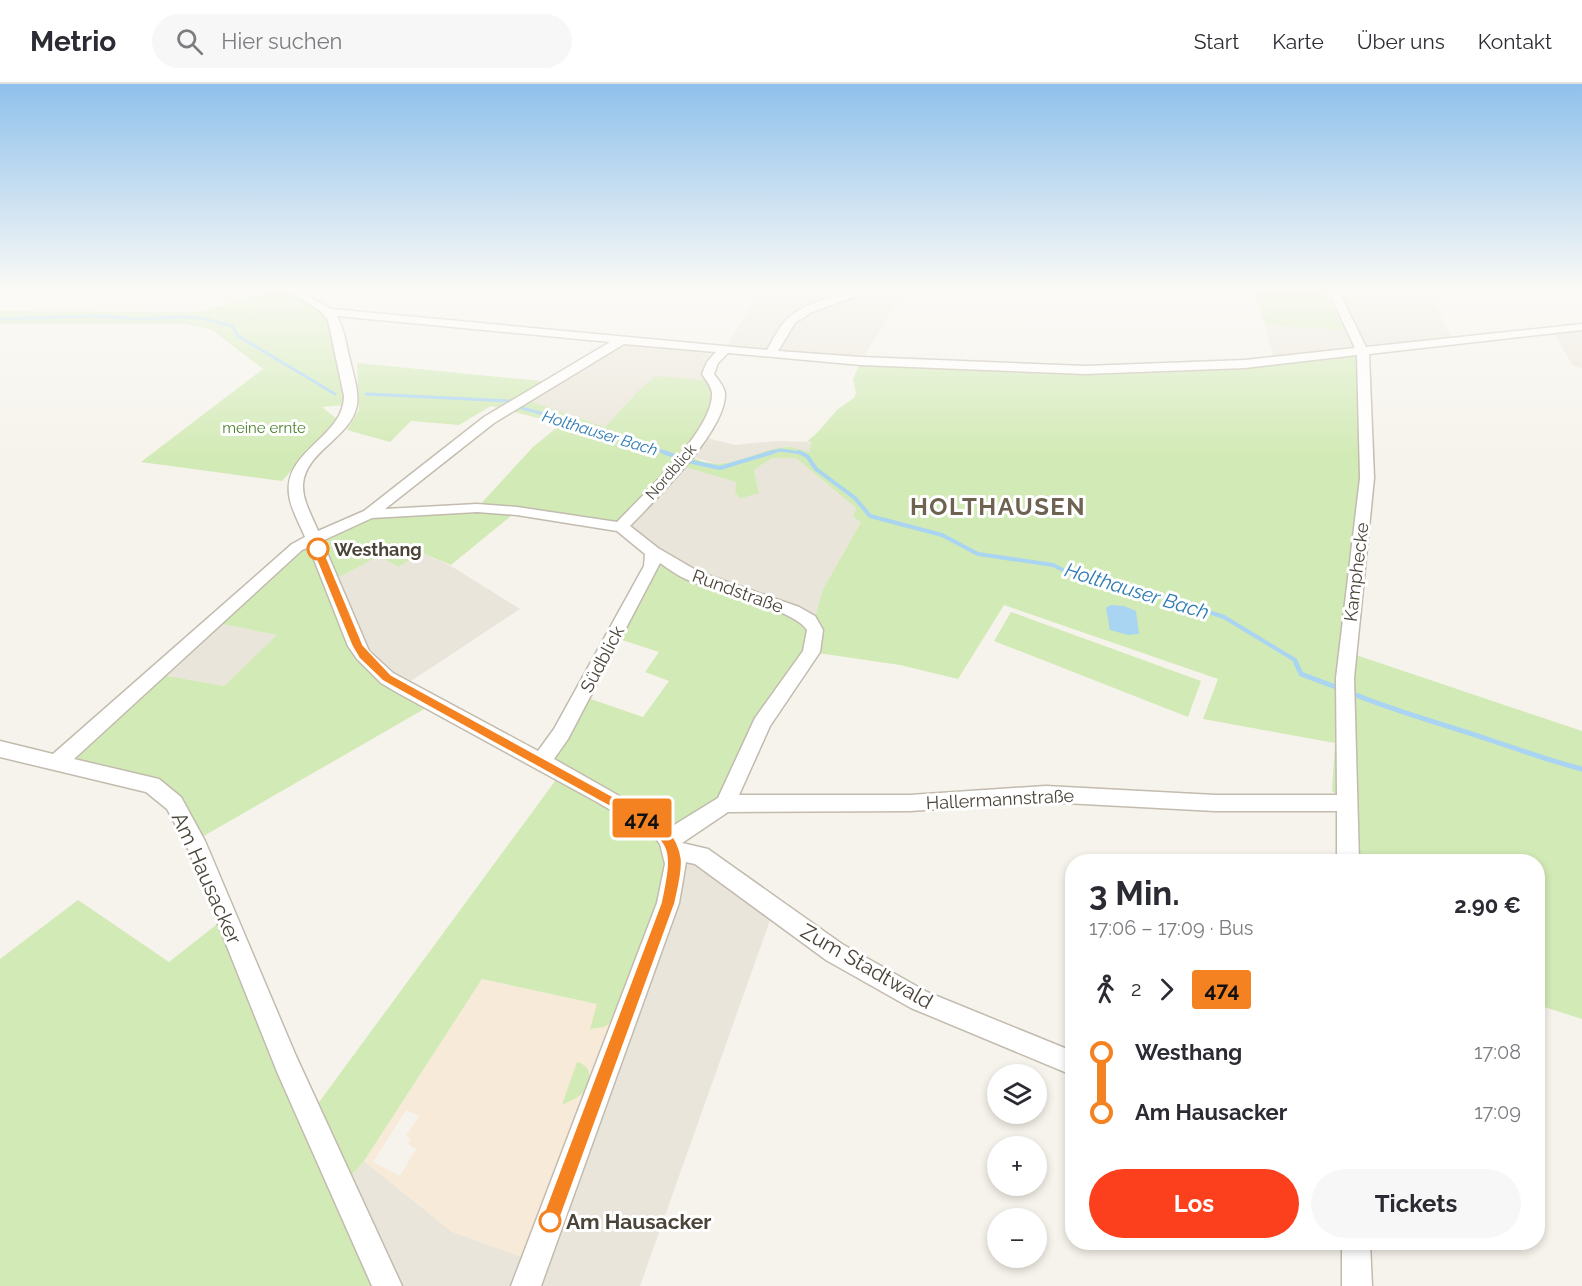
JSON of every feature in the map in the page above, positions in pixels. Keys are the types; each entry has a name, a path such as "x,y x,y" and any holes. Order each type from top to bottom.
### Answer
{"street":[{"path":"340,346 347,374 350,409 344,420 318,447 296,477 296,495 330,582 363,655 387,678 614,801 660,830 671,845 676,864 668,903 526,1286"},
{"path":"58,761 297,547 369,514 489,420 612,346"},
{"path":"685,346 861,361 1085,370 1200,367 1415,346"},
{"path":"770,354 775,346"},
{"name":"Kamphecke","path":"1348,854 1345,678 1367,478 1363,352 1360,346"},
{"name":"Nordblick","path":"621,527 695,447 718,402 718,388 708,374 713,362 725,350"},
{"path":"369,514 471,508 505,509 589,524 621,527"},
{"name":"Rundstraße","path":"621,527 653,552 703,580 794,611 808,620 815,630 811,652 762,723 725,804"},
{"name":"Südblick","path":"541,762 561,735 652,566 653,552"},
{"name":"Am Hausacker","path":"0,750 58,761 152,785 174,803 195,841 287,1065 387,1286"},
{"name":"Hallermannstraße","path":"725,804 910,803 1046,794 1159,802 1347,803"},
{"path":"671,845 725,804"},
{"name":"Zum Stadtwald","path":"671,845 700,856 834,952 919,1000 1065,1060"},
{"path":"1356,1250 1357,1286"}],"shaded area":[{"path":"612,346 685,346 725,350 713,362 712,381 639,390 605,427 526,400"},
{"path":"727,346 870,346 861,361 725,350"},
{"path":"1271,346 1417,346 1275,362"},
{"path":"1561,346 1582,346 1582,368 1573,366"},
{"path":"707,438 735,445 775,441 813,442 809,453 787,446 741,461 716,464 694,457"},
{"path":"772,458 796,458 856,508 853,517 861,522 823,589 813,625 725,587 621,527 681,466 736,482 735,492 740,499 759,493 754,470"},
{"path":"422,553 451,566 520,609 402,687 363,655 330,582 379,556 397,567"},
{"path":"217,623 278,635 224,686 157,674"},
{"path":"673,850 774,909 640,1286 387,1286 343,1185 364,1161 452,1232"},
{"path":"482,979 629,1009 535,1262 452,1232 364,1161","holes":["406,1110 419,1116 406,1136 411,1138 408,1144 416,1149 400,1176 373,1162"]}],"green space":[{"name":"meine ernte","path":"233,346 336,346 346,405 322,407 337,419 282,481 141,462 263,369"},
{"path":"1363,352 1365,414 1347,652 1582,731 1582,1019 1545,1007 1545,854 1348,854 1347,803 1332,791 1335,743 1203,719 1218,679 1004,605 958,679 900,665 811,652 733,787 669,840 676,864 609,1024 590,1029 597,1004 482,979 364,1161 343,1185 387,1286 0,1286 0,959 78,900 169,962 225,918 311,1113 561,773 541,762 582,696 643,717 669,681 645,672 659,652 613,637 654,560 813,625 823,589 861,522 853,517 856,508 796,458 772,458 754,470 759,493 740,499 735,492 736,482 681,466 621,527 517,511 451,565 422,553 398,567 379,556 330,582 363,655 433,704 195,841 152,785 58,761 157,674 224,686 277,635 217,623 297,547 369,514 477,508 533,447 561,424 491,406 459,425 411,421 390,442 347,430 359,410 357,363 552,382 527,400 605,427 639,390 656,376 712,381 719,397 689,455 714,463 726,463 786,447 809,452 812,442 807,441 838,409 854,398 856,393 853,379 861,361 1147,369"},
{"path":"1011,612 1201,681 1188,717 994,641"},
{"path":"577,1062 587,1068 588,1082 579,1096 562,1105"}],"water":[{"path":"1110,605 1124,606 1136,611 1139,634 1128,635 1110,630 1106,608"}],"waterway":[{"name":"Holthauser Bach","path":"255,346 335,394"},
{"name":"Holthauser Bach","path":"366,394 509,401"},
{"name":"Holthauser Bach","path":"522,408 577,423 668,453"},
{"name":"Holthauser Bach","path":"768,453 780,450 801,453"},
{"name":"Holthauser Bach","path":"663,452 678,457"},
{"name":"Holthauser Bach","path":"692,462 720,468 773,452"},
{"name":"Holthauser Bach","path":"801,453 807,456 816,469 855,498 870,516 942,535 978,554 1053,565 1069,573 1104,578 1224,617 1295,660 1297,664"},
{"name":"Holthauser Bach","path":"1296,663 1301,674 1341,689"},
{"name":"Holthauser Bach","path":"1351,693 1582,769"}],"bus line":[{"name":"474","path":"318,549 357,646 387,678 623,807 660,830 669,840 673,850 676,864 668,903 550,1221"}],"place":[{"name":"Westhang","path":"318,549"},
{"name":"Am Hausacker","path":"550,1221"}],"district":[{"name":"HOLTHAUSEN","path":"998,506"}]}
